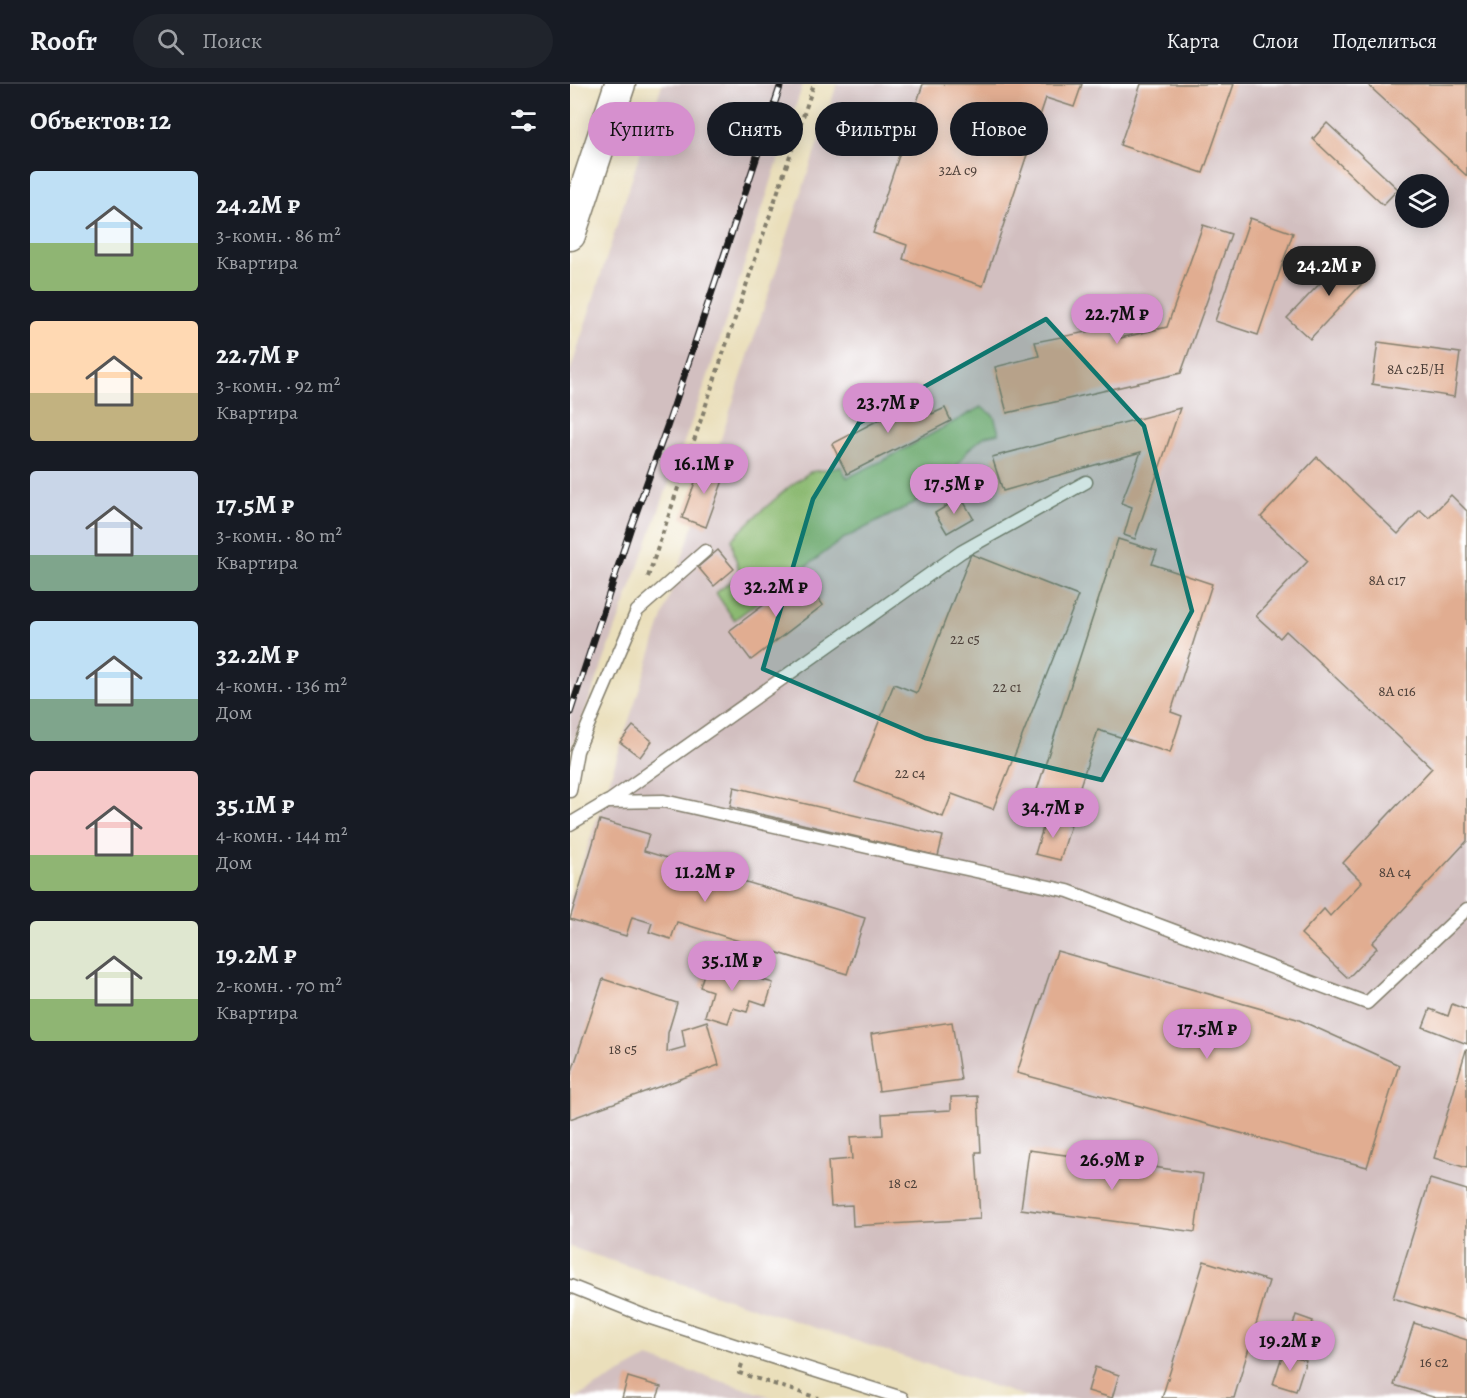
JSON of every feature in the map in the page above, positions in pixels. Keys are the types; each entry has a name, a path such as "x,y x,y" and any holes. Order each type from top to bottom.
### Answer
{"street":[{"path":"570,235 620,84"}],"lane":[{"path":"570,824 607,802 961,552 1086,482"},
{"path":"570,791 577,751 637,612 705,551"},
{"path":"607,802 664,801 1068,891 1367,1003 1467,909"},
{"path":"570,1286 645,1316 902,1398"}],"path":[{"path":"637,612 814,84"},
{"path":"739,1373 818,1398"}],"highlighted area":[{"path":"1046,319 1144,426 1192,611 1102,780 925,738 763,669 813,499 859,423"}],"shaded area":[{"path":"662,84 803,84 797,102 707,102 707,156 780,156 705,385 570,753 570,372 639,156 695,156 695,102 656,102"},
{"path":"837,84 1467,84 1467,1398 1029,1398 570,1247 570,901 815,151 815,156 938,156 938,102 831,102"},
{"path":"648,1358 775,1398 575,1398"}],"green space":[{"path":"981,407 994,416 999,433 985,436 968,450 948,479 912,504 843,539 734,620 716,593 740,574 732,539 789,487 810,472 841,467 847,478"}],"building":[{"path":"923,84 1082,84 1074,107 1046,98 1045,102 950,102 950,156 1027,156 983,286 903,259 907,245 873,233 899,156 938,156 938,102 917,102"},
{"path":"1141,84 1234,84 1203,173 1120,145"},
{"path":"1367,84 1467,84 1467,176"},
{"path":"1327,123 1395,186 1395,192 1383,205 1313,139"},
{"path":"1250,218 1293,233 1258,335 1215,321"},
{"path":"1203,225 1231,234 1181,373 1007,413 995,367 1039,356 1035,342 1112,327 1116,339 1167,327"},
{"path":"1348,254 1370,275 1310,339 1287,318"},
{"path":"1378,342 1460,353 1454,397 1372,384"},
{"path":"923,397 932,414 945,408 951,421 847,474 832,444"},
{"path":"1180,408 1135,539 1124,535 1132,507 1121,503 1141,452 1003,491 992,457"},
{"path":"1317,457 1398,534 1420,510 1429,518 1451,495 1467,511 1467,841 1372,943 1377,948 1348,978 1301,934 1324,909 1330,916 1362,882 1343,863 1432,768 1286,631 1280,638 1256,616 1308,561 1261,517"},
{"path":"702,463 726,472 706,527 682,518"},
{"path":"961,497 973,518 947,533 935,513"},
{"path":"1118,539 1157,551 1152,564 1212,584 1171,712 1182,716 1170,753 1098,730 1074,805 1036,793"},
{"path":"718,550 734,569 714,586 698,567"},
{"path":"971,554 1078,596 993,809 952,794 943,817 855,782 894,684 917,693"},
{"path":"801,577 823,605 751,660 729,631"},
{"path":"633,726 652,741 640,757 620,742"},
{"path":"734,787 943,836 938,856 730,807"},
{"path":"1046,818 1071,825 1060,860 1035,854"},
{"path":"600,820 649,834 644,851 865,918 847,974 677,922 671,939 649,932 652,923 632,917 626,936 570,919"},
{"path":"1057,951 1297,1019 1399,1065 1367,1167 1017,1073"},
{"path":"707,963 773,983 766,1005 751,1000 747,1012 733,1008 728,1023 705,1016 712,991 700,987"},
{"path":"603,979 677,1003 668,1033 667,1052 685,1047 682,1029 707,1021 719,1065 570,1119 570,1077"},
{"path":"1452,1004 1467,1010 1467,1044 1423,1027 1430,1009 1448,1016"},
{"path":"952,1022 961,1080 879,1091 871,1034"},
{"path":"1467,1050 1467,1168 1434,1158"},
{"path":"978,1096 981,1152 976,1152 980,1219 853,1226 852,1205 831,1206 828,1161 852,1159 850,1137 883,1135 882,1114 951,1110 951,1097"},
{"path":"1029,1150 1203,1174 1195,1232 1021,1209"},
{"path":"1430,1179 1467,1190 1467,1321 1393,1298"},
{"path":"1204,1261 1269,1281 1234,1398 1162,1398"},
{"path":"1296,1315 1313,1321 1304,1349 1287,1344"},
{"path":"1414,1323 1467,1340 1467,1398 1436,1398 1394,1385"},
{"path":"1283,1353 1306,1360 1296,1391 1273,1384"},
{"path":"1095,1367 1119,1375 1112,1398 1088,1391"},
{"path":"628,1377 661,1387 657,1398 622,1398"}],"railway":[{"path":"570,713 781,84"}]}
